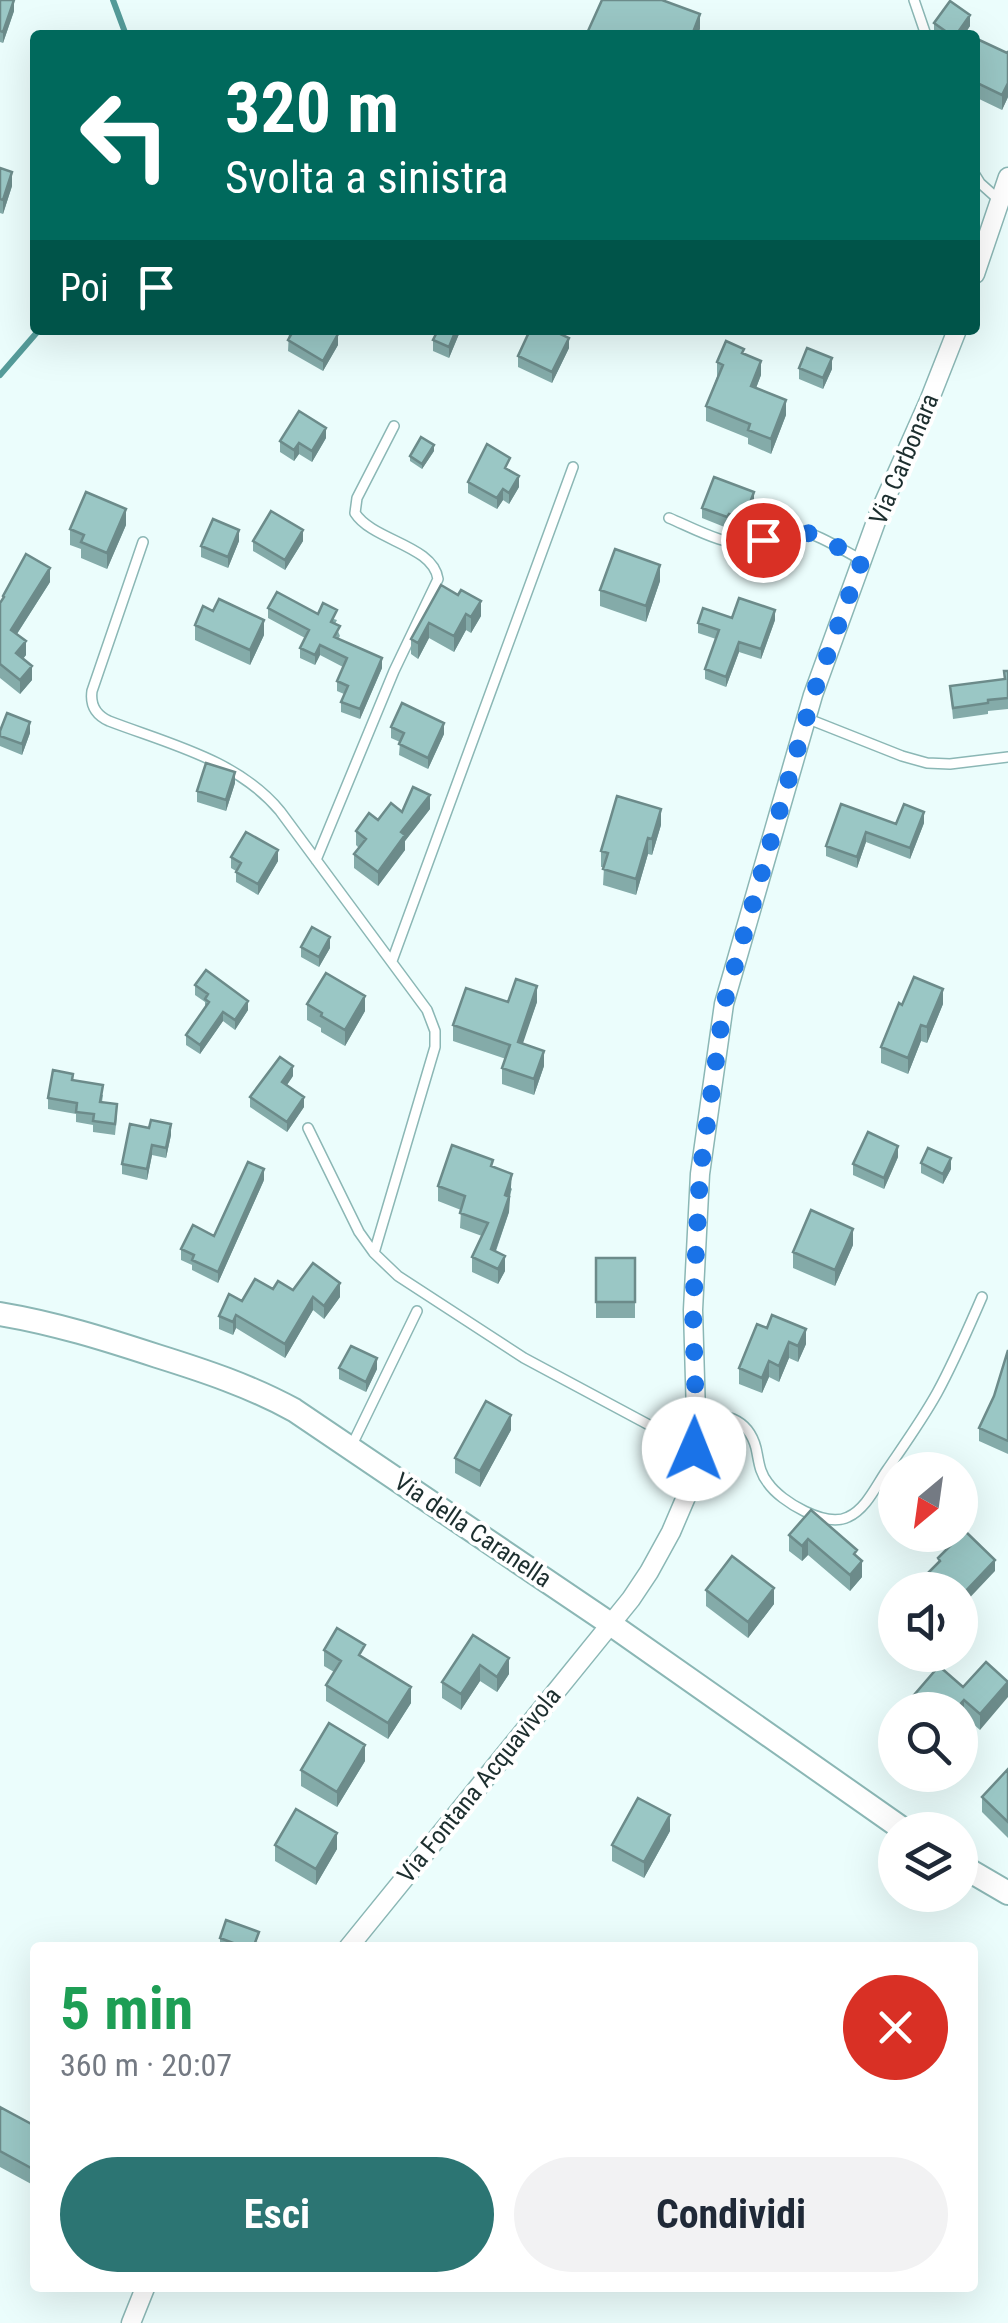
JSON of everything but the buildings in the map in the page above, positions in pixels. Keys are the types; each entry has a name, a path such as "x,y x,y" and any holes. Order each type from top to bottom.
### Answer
{"main road":[{"name":"Via della Caranella","path":"0,1314 80,1332 229,1379 281,1403 609,1622 878,1812"},
{"path":"978,1875 1008,1892"}],"street":[{"path":"980,259 1008,176"},
{"name":"Via Carbonara","path":"609,1622 642,1584 672,1532 689,1486 696,1415 693,1310 700,1174 724,1004 806,718 878,516 954,335"},
{"name":"Via Fontana Acquavivola","path":"353,1942 609,1622"},
{"path":"131,2323 143,2292"}],"lane":[{"path":"914,0 924,30"},
{"path":"980,182 999,200"},
{"path":"316,860 399,659 438,578 429,560 365,524 355,512 357,498 394,426"},
{"path":"392,961 573,467"},
{"path":"669,518 723,540 746,544 796,530 862,560"},
{"path":"144,542 92,691 96,711 109,721 222,764 247,778 275,805 430,1015 436,1039 374,1253"},
{"path":"806,718 927,763 1008,757"},
{"path":"308,1128 355,1224 374,1253 398,1276 515,1353 694,1449"},
{"path":"696,1415 723,1414 738,1420 753,1438 760,1469 777,1494 813,1514 843,1519 869,1497 931,1403 982,1296"},
{"path":"351,1447 417,1311"}],"waterway":[{"path":"113,0 124,30"},
{"path":"0,375 35,335"}],"route":[{"path":"694,1449 693,1310 700,1174 724,1004 813,695 862,560 796,530 763,540"}]}
